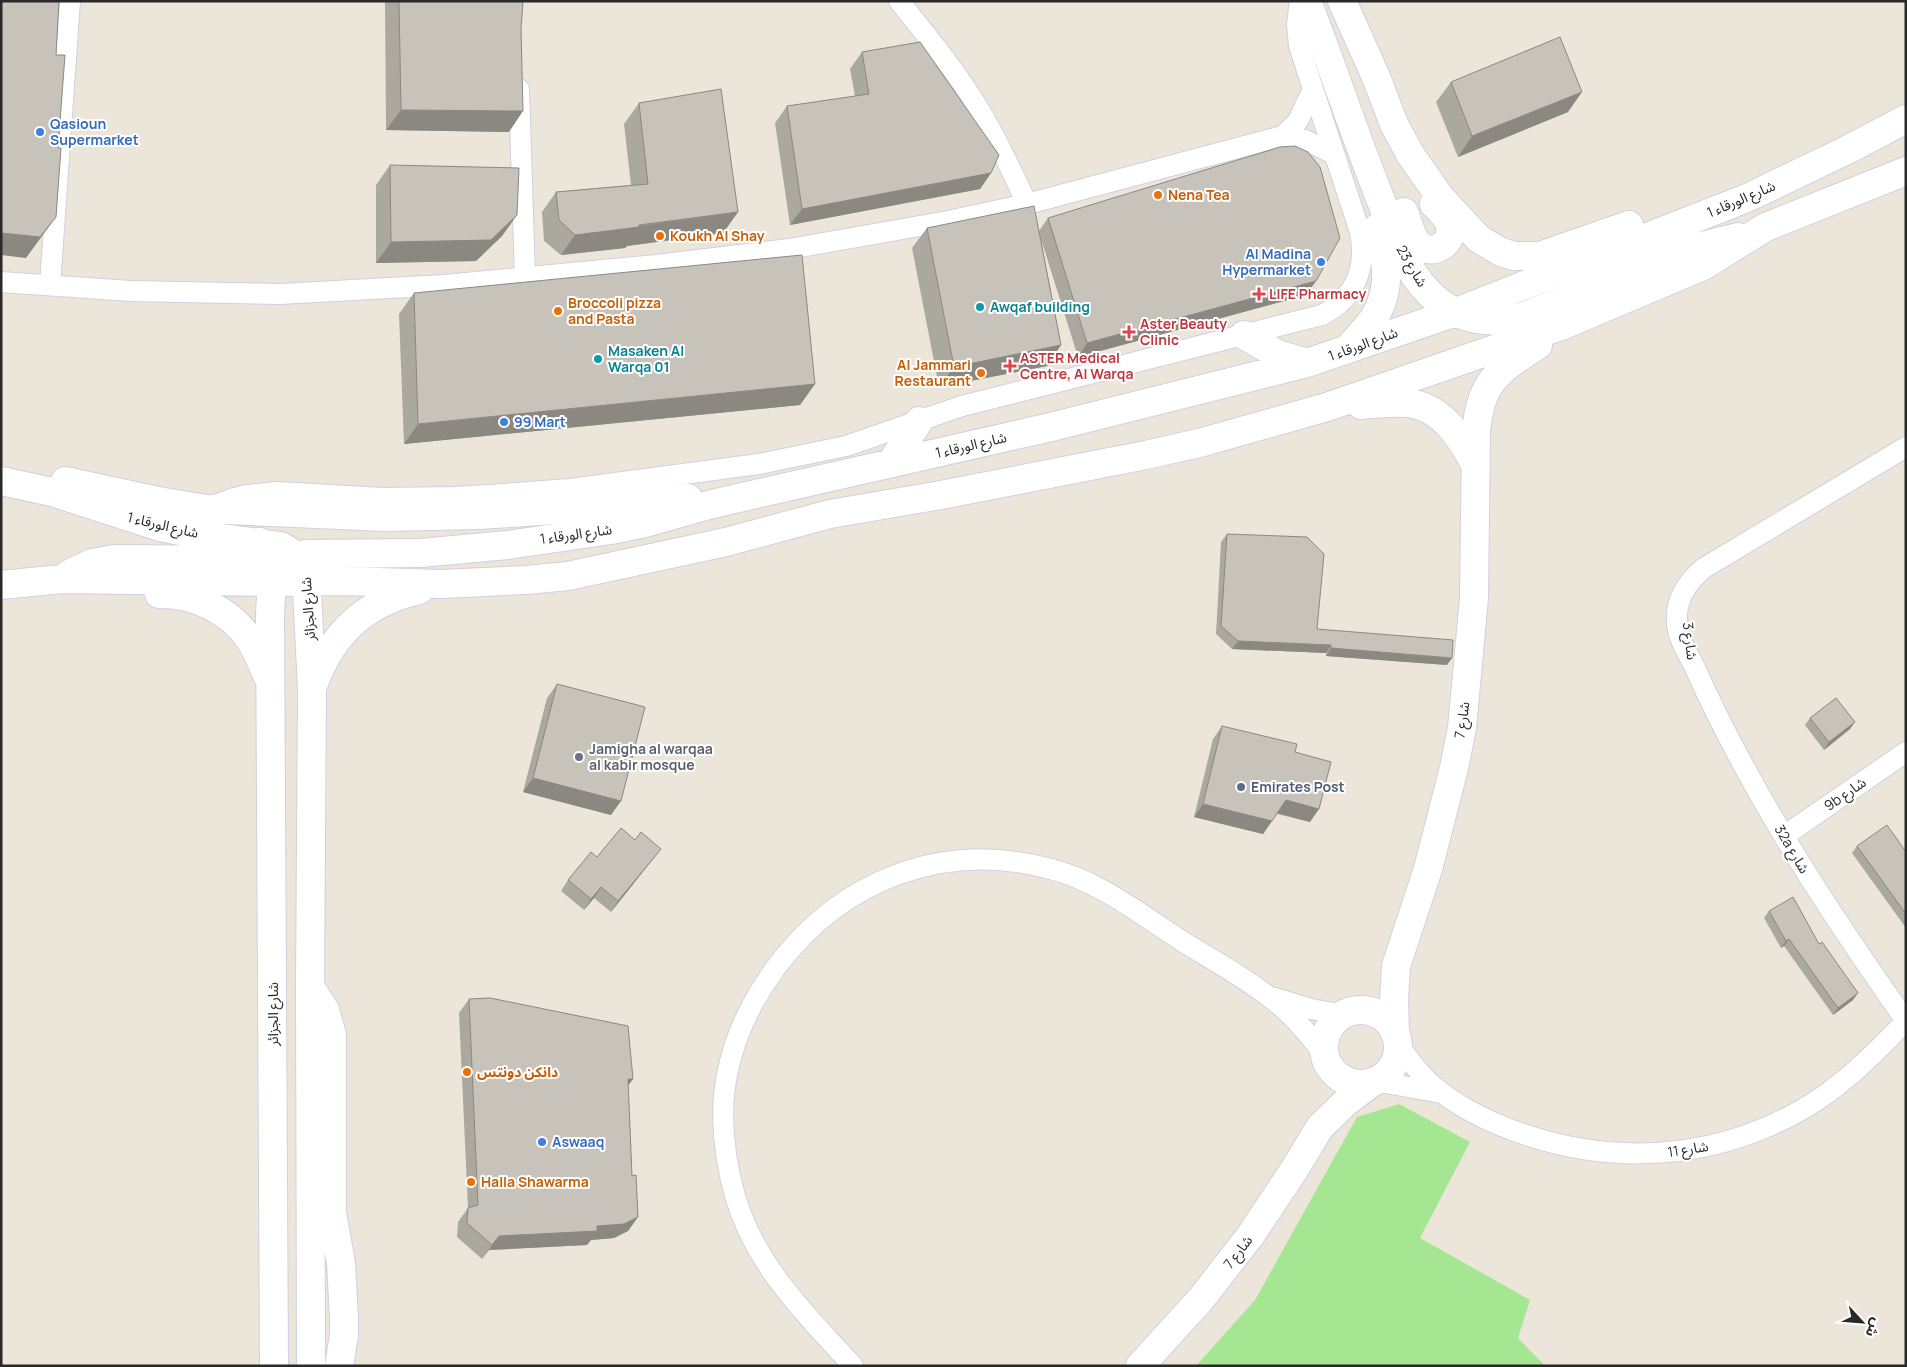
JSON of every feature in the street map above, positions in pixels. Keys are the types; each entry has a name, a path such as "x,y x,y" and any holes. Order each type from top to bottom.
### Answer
{"street":[{"path":"50,286 70,1"},
{"path":"899,1 938,50 976,105 1008,162 1028,204"},
{"path":"207,509 231,499 263,493 277,492 383,498 454,498 570,489 696,474 759,464 838,448 871,439 962,406 1322,315 1341,303 1354,286 1362,265 1362,243 1297,35 1300,1"},
{"name":"شارع 23","path":"1307,1 1371,174 1408,265 1427,291 1456,312 1478,320 1509,320 1539,310 1693,248 1727,239 1750,236"},
{"path":"1326,51 1372,135 1392,179 1414,239 1418,244 1428,249 1440,248 1450,235 1449,223 1423,191 1407,167 1394,124 1376,77 1342,1"},
{"path":"519,68 525,277"},
{"path":"1283,136 1298,121 1313,89"},
{"name":"شارع الورقاء 1","path":"302,568 316,554 420,553 508,545 611,530 645,523 712,504 1051,427 1307,364 1456,312 1747,198 1850,149 1906,119"},
{"path":"1394,124 1410,154 1425,176 1469,229 1490,246 1514,256 1540,256 1679,208 1747,198"},
{"path":"1,282 148,292 280,294 444,285 656,266 789,249 938,223 1028,204 1283,136 1305,140 1334,154"},
{"name":"شارع الورقاء 1","path":"1,481 52,492 160,526 200,535 281,546 302,568 442,584 568,576 726,542 830,514 941,495 1146,455 1204,442 1327,407 1561,326 1703,266 1750,236 1784,219 1906,171"},
{"path":"1350,348 1375,316 1384,295 1386,284 1386,260 1375,213 1371,174"},
{"name":"شارع 7","path":"1396,1038 1394,1000 1396,966 1428,869 1454,768 1462,728 1474,598 1477,421 1483,397 1496,376 1512,360 1539,344 1561,326"},
{"path":"1244,336 1277,354 1307,364"},
{"name":"شارع 7","path":"1327,407 1396,403 1420,406 1436,414 1451,426 1460,436 1476,466"},
{"path":"891,463 919,421"},
{"name":"شارع 3","path":"1694,667 1678,633 1676,614 1681,596 1691,580 1704,568 1720,558 1906,447"},
{"path":"1,470 207,509 384,517 432,517 540,511 767,492"},
{"path":"62,579 81,567 103,560 256,560 263,550 260,542"},
{"name":"شارع الجزائر","path":"274,1366 270,613 272,582 281,566 302,568 312,689 310,987 311,1366"},
{"path":"62,579 84,586 128,593 180,596 207,604 233,621 249,638 270,682"},
{"path":"1,585 62,579 272,582"},
{"path":"312,689 327,654 338,639 364,613 379,603 398,595 442,584"},
{"name":"32a شارع","path":"1694,667 1718,721 1784,836 1825,903 1906,1021"},
{"name":"9b شارع","path":"1784,836 1906,752"},
{"path":"853,1366 776,1280 751,1239 734,1195 724,1123 727,1073 740,1029 759,992 776,968 792,948 821,919 865,888 909,870 932,864 964,861 1004,861 1028,864 1074,876 1116,896 1144,917 1264,993 1291,1016 1326,1058 1337,1075 1344,1080 1353,1083 1373,1082 1390,1070 1395,1062 1396,1038 1390,1025 1375,1013 1366,1011 1345,1014 1296,1004 1264,993"},
{"name":"شارع 7","path":"1345,1014 1374,992 1396,966"},
{"path":"310,987 325,1010 332,1035 332,1213 341,1263 344,1318 344,1335 339,1366"},
{"path":"1326,1058 1326,1037 1330,1028 1345,1014"},
{"name":"شارع 11","path":"1396,1038 1418,1070 1443,1094 1500,1126 1549,1143 1588,1151 1618,1154 1674,1152 1710,1146 1754,1133 1796,1113 1835,1088 1870,1058 1906,1021"},
{"name":"شارع 7","path":"1320,1127 1325,1094 1326,1058"},
{"name":"شارع 7","path":"1140,1366 1201,1299 1238,1252 1273,1204 1320,1127 1351,1098 1373,1082"},
{"name":"شارع 11","path":"1373,1082 1443,1094"}],"green space":[{"path":"1399,1104 1470,1142 1420,1238 1530,1300 1518,1338 1545,1366 1196,1366 1255,1300 1357,1117"}],"building":[{"path":"1,1 59,1 56,55 65,55 58,148 61,148 56,217 40,237 1,233"},
{"path":"399,1 523,1 521,29 523,111 401,110"},
{"path":"1560,37 1582,92 1472,136 1451,82"},
{"path":"920,42 999,155 991,173 802,209 787,106 869,94 862,52"},
{"path":"721,89 738,212 575,235 559,220 556,192 648,184 639,103"},
{"path":"1295,146 1308,152 1320,167 1340,238 1316,281 1087,343 1048,218 1280,147"},
{"path":"390,165 519,168 517,215 491,240 391,242"},
{"name":"Awqaf building","path":"1034,206 1061,345 954,367 927,228"},
{"name":"Masaken Al Warqa 01","path":"802,255 815,384 418,424 414,293"},
{"path":"1227,534 1307,537 1324,554 1317,629 1453,640 1452,658 1331,648 1331,645 1238,641 1221,626"},
{"name":"Jamigha al warqaa al kabir mosque","path":"557,684 645,707 621,801 533,778"},
{"path":"1836,698 1855,722 1829,742 1810,718"},
{"path":"1222,726 1297,744 1295,752 1331,762 1319,809 1286,800 1272,821 1203,804"},
{"path":"1887,825 1906,852 1906,914 1857,846"},
{"path":"621,828 635,840 641,832 661,849 618,901 601,887 591,899 568,880 591,852 597,857"},
{"path":"1793,897 1819,944 1822,942 1858,993 1838,1008 1789,939 1786,941 1769,911"},
{"name":"Aswaaq","path":"490,998 628,1026 633,1079 628,1079 632,1176 636,1175 638,1217 624,1224 597,1226 597,1231 499,1236 492,1245 467,1223 468,1208 478,1205 469,999"}],"place":[{"name":"Qasioun Supermarket","path":"40,132"},
{"name":"Nena Tea","path":"1158,195"},
{"name":"Koukh Al Shay","path":"660,236"},
{"name":"Al Madina Hypermarket","path":"1321,262"},
{"name":"LIFE Pharmacy","path":"1259,294"},
{"name":"Awqaf building","path":"980,307"},
{"name":"Broccoli pizza and Pasta","path":"558,311"},
{"name":"Aster Beauty Clinic","path":"1129,332"},
{"name":"Masaken Al Warqa 01","path":"598,359"},
{"name":"ASTER Medical Centre, Al Warqa","path":"1010,366"},
{"name":"Al Jammari Restaurant","path":"981,373"},
{"name":"99 Mart","path":"504,422"},
{"name":"Jamigha al warqaa al kabir mosque","path":"579,757"},
{"name":"Emirates Post","path":"1241,787"},
{"name":"دانكن دونتس","path":"467,1072"},
{"name":"Aswaaq","path":"542,1142"},
{"name":"Halla Shawarma","path":"471,1182"}]}
